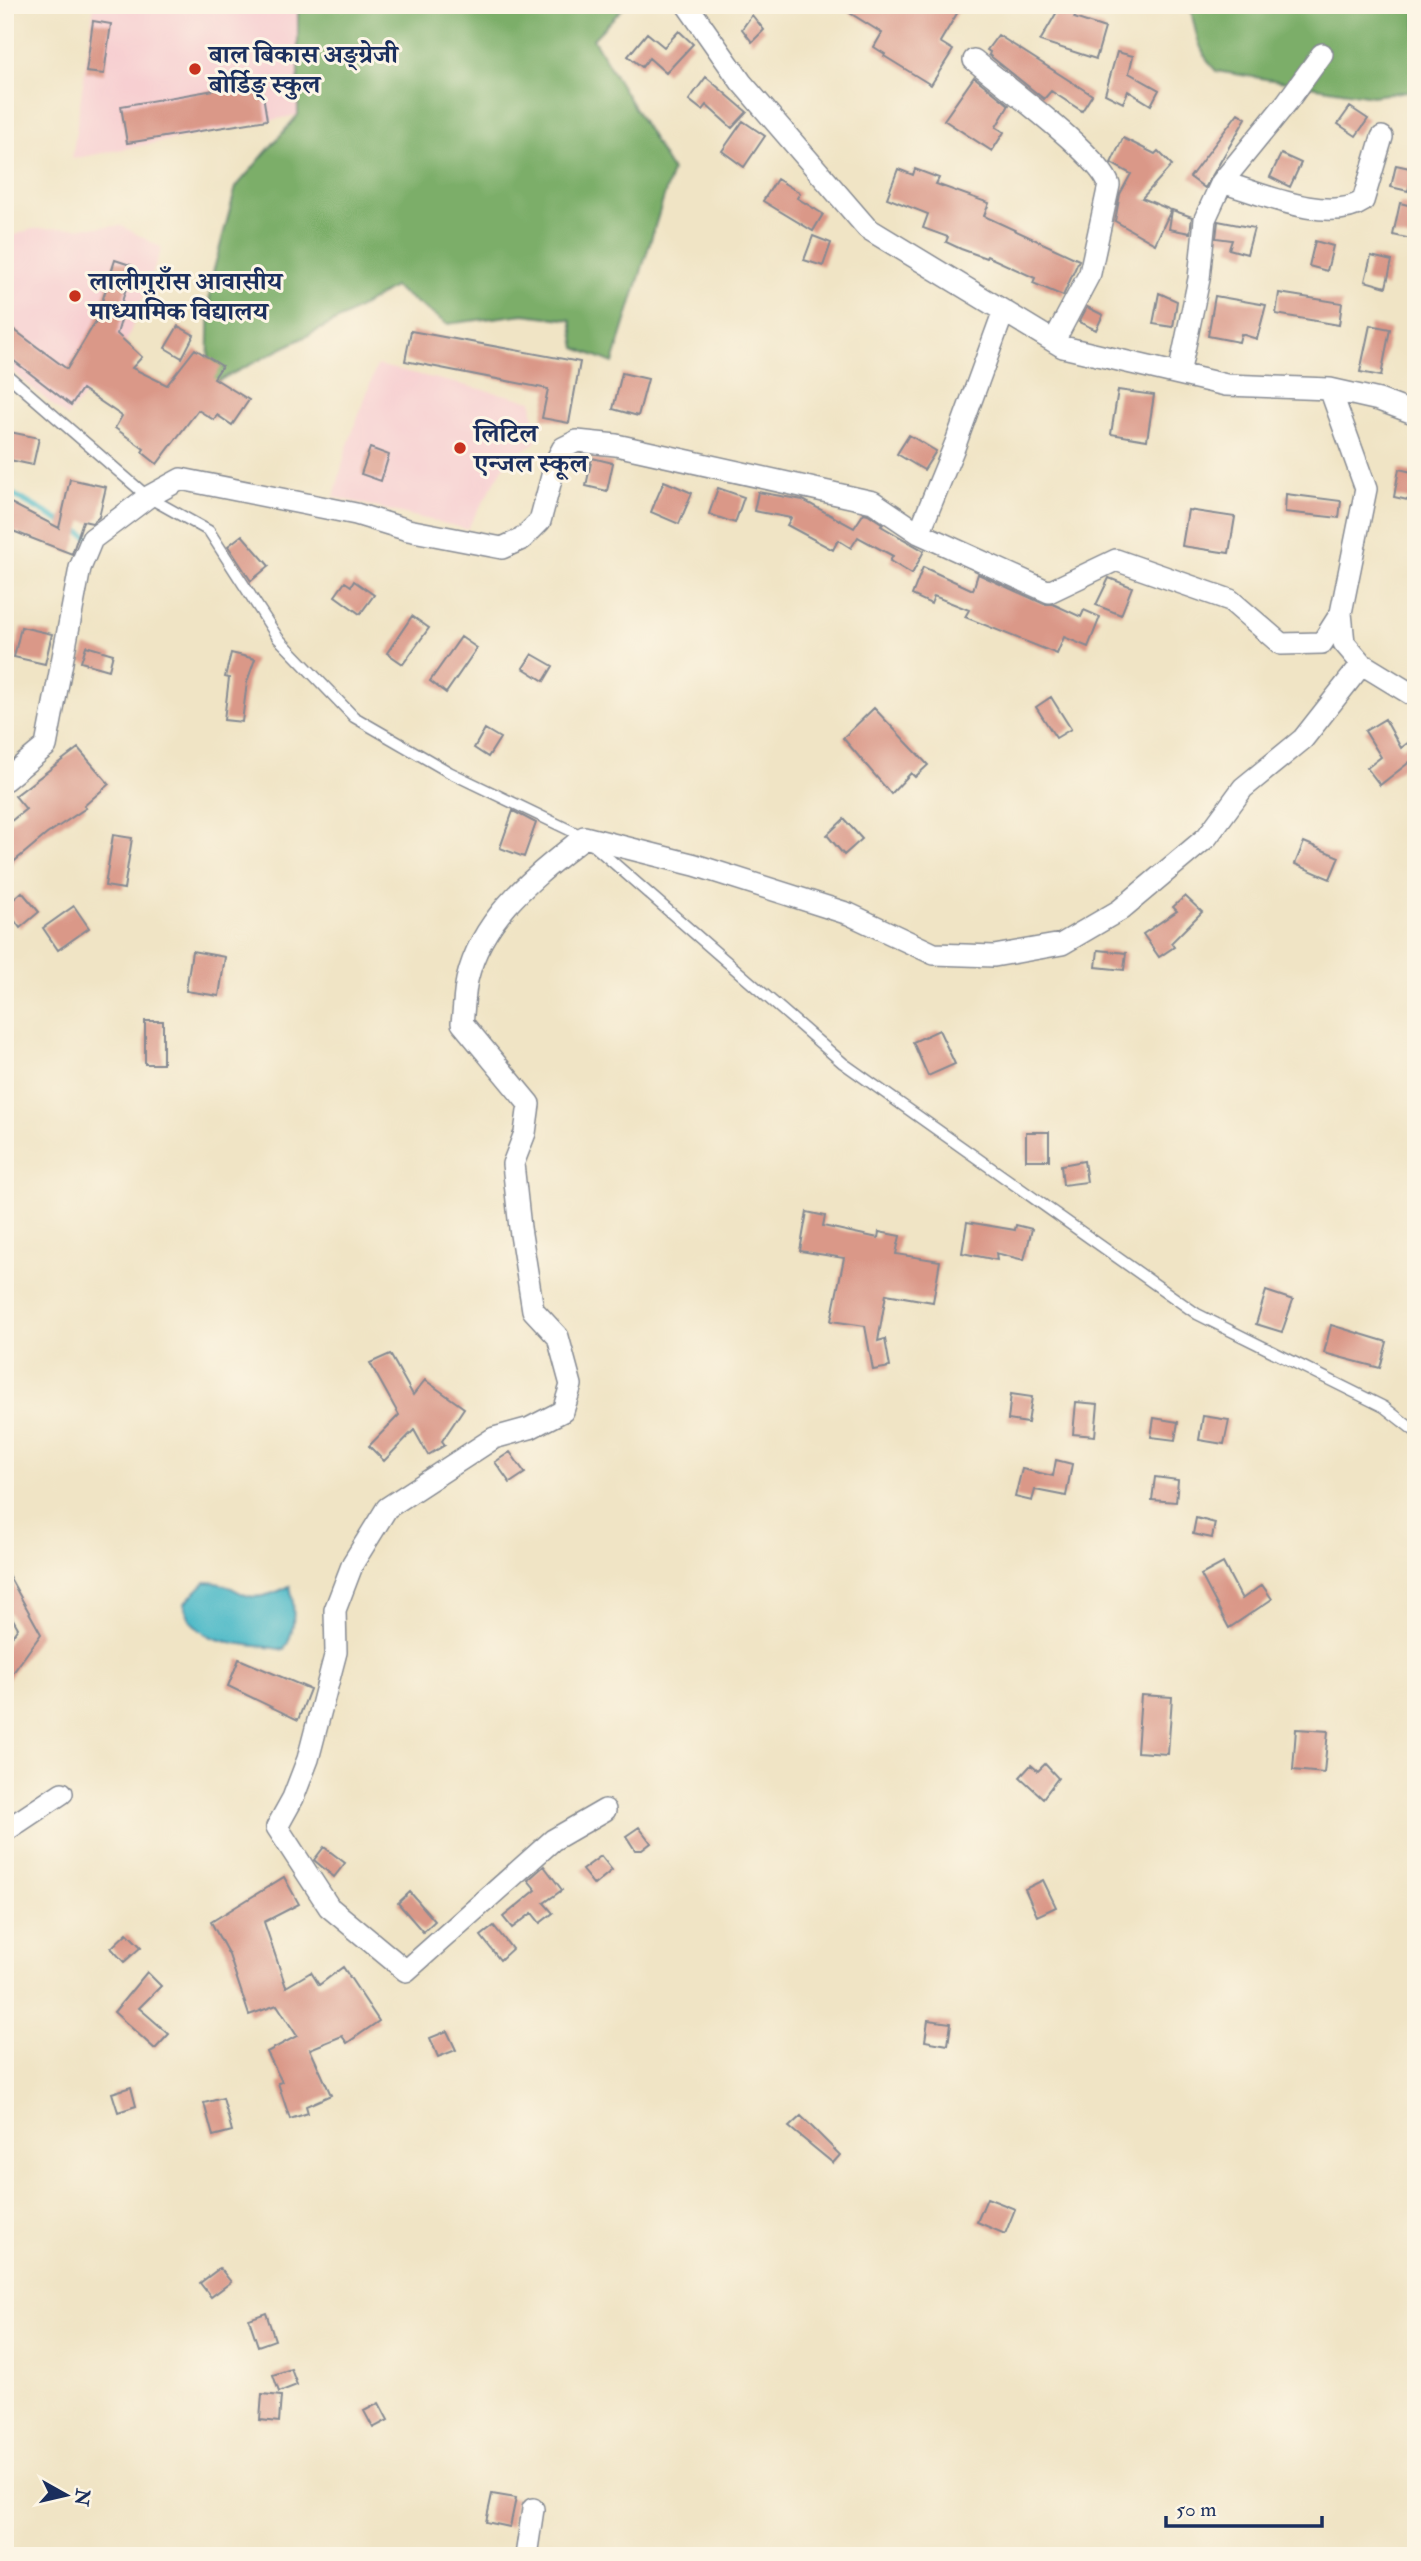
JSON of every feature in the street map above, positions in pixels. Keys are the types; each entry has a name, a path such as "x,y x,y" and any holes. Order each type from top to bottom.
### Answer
{"street":[{"path":"687,5 741,82 867,228 1003,313 1063,346 1226,385 1329,389 1379,400 1416,414"},
{"path":"1179,374 1199,279 1205,219 1223,182 1322,54"},
{"path":"974,60 1085,154 1106,175 1109,185 1090,273 1054,341"},
{"path":"1223,182 1294,203 1335,211 1354,207 1363,201 1382,137"},
{"path":"919,533 956,445 1003,313"},
{"path":"1329,389 1366,489 1341,613 1344,643 1362,664 1416,697"},
{"path":"5,780 46,746 80,568 92,539 148,497 181,479 356,514 408,530 502,548 522,539 540,521 556,461 563,448 577,441 616,445 873,502 919,533 1049,592 1116,560 1230,600 1281,644 1322,643 1341,613"},
{"path":"605,1810 553,1840 406,1971 329,1907 277,1827 293,1798 308,1759 336,1652 335,1610 353,1563 387,1508 494,1438 530,1428 563,1411 571,1385 558,1337 533,1310 520,1228 513,1164 525,1133 529,1104 462,1023 467,980 484,934 517,891 584,837 695,865 849,914 934,954 994,956 1062,944 1120,910 1207,837 1243,788 1303,739 1362,664"},
{"path":"5,1831 62,1793"},
{"path":"526,2556 533,2509"}],"lane":[{"path":"5,373 148,497 209,531 278,638 354,717 449,772 584,837 843,1063 1198,1314 1384,1407 1416,1432"}],"shaded area":[{"name":"बाल बिकास अङ्ग्रेजी बोर्डिङ् स्कुल","path":"94,5 309,5 298,115 72,159"},
{"name":"लालीगुराँस आवासीय माध्यामिक विद्यालय","path":"122,226 162,248 126,343 67,417 5,365 5,238 32,229"},
{"path":"377,365 532,401 536,442 508,460 467,529 334,497 346,450"}],"green space":[{"path":"298,5 626,5 593,39 672,171 613,363 576,348 571,320 524,314 447,324 394,287 346,316 208,386 210,284 236,187 298,115"},
{"path":"1190,5 1416,5 1416,90 1372,96 1216,71 1201,48"}],"water":[{"path":"205,1582 229,1587 251,1596 273,1593 290,1586 293,1619 291,1635 284,1650 223,1641 197,1628 189,1617 185,1602"}],"building":[{"path":"837,5 962,5 940,42 953,50 931,85 884,56 885,54 874,47 882,33"},
{"path":"1061,5 1080,5 1074,18 1105,28 1096,59 1040,41"},
{"path":"752,15 764,30 752,42 742,29"},
{"path":"93,21 111,24 104,74 86,72"},
{"path":"679,31 693,44 666,73 649,58 642,67 628,56 647,33 664,47"},
{"path":"998,35 1092,95 1082,111 1051,91 1044,99 989,55 987,50"},
{"path":"1117,52 1133,56 1129,73 1159,90 1151,105 1128,91 1123,103 1105,94"},
{"path":"706,77 747,112 732,128 706,105 702,110 689,100"},
{"path":"974,77 1009,105 996,127 1004,132 992,151 944,120"},
{"path":"261,82 267,120 127,143 121,106"},
{"path":"1350,107 1368,119 1356,136 1338,124"},
{"path":"1238,113 1246,118 1205,188 1190,177"},
{"path":"743,121 765,136 744,167 722,151"},
{"path":"1123,138 1155,154 1158,151 1172,165 1142,198 1171,210 1155,244 1115,221 1120,194 1131,174 1111,163"},
{"path":"1281,154 1301,163 1290,187 1270,177"},
{"path":"1396,165 1414,169 1408,191 1391,187"},
{"path":"898,169 913,175 915,169 939,178 936,184 989,203 984,216 1079,260 1063,296 1033,283 1035,278 987,256 986,258 961,249 946,242 948,237 923,228 928,214 887,198"},
{"path":"777,179 800,193 797,198 823,214 813,231 763,201"},
{"path":"1400,203 1416,207 1416,240 1393,235"},
{"path":"1172,210 1192,217 1190,233 1169,229"},
{"path":"1218,221 1254,228 1247,254 1229,249 1232,240 1216,238"},
{"path":"813,236 831,243 823,266 804,260"},
{"path":"1315,241 1333,246 1327,271 1309,266"},
{"path":"1371,256 1392,261 1386,287 1365,281"},
{"path":"115,260 133,266 120,308 124,310 117,334 142,357 132,368 167,385 195,349 222,366 214,378 249,400 232,425 217,415 214,420 198,410 157,464 142,452 144,449 115,428 122,416 82,389 71,405 5,354 5,323 67,369 96,321"},
{"path":"1159,293 1177,301 1173,327 1153,324"},
{"path":"1279,293 1342,303 1339,325 1276,314"},
{"path":"1215,296 1266,305 1257,339 1241,334 1239,342 1208,336"},
{"path":"1087,307 1103,315 1096,330 1079,322"},
{"path":"1370,325 1390,329 1381,376 1360,372"},
{"path":"178,326 194,335 182,358 165,348"},
{"path":"411,331 580,362 569,423 542,418 548,389 405,361"},
{"path":"622,373 648,379 638,416 613,409"},
{"path":"1118,390 1154,395 1147,440 1111,434"},
{"path":"5,431 39,438 33,465 5,459"},
{"path":"909,435 936,451 924,470 897,454"},
{"path":"370,448 389,455 381,481 361,474"},
{"path":"592,458 613,463 607,491 586,486"},
{"path":"1399,469 1416,473 1412,501 1394,497"},
{"path":"70,479 106,487 99,517 92,523 83,521 72,554 5,528 5,500 59,528"},
{"path":"664,481 692,493 679,524 651,512"},
{"path":"718,488 744,497 735,523 709,514"},
{"path":"758,492 803,500 854,528 864,513 868,514 883,524 881,526 924,551 912,574 890,561 893,556 858,537 851,548 838,540 833,550 787,525 791,518 754,511"},
{"path":"1286,494 1341,501 1339,518 1285,512"},
{"path":"1188,510 1235,517 1229,553 1182,546"},
{"path":"242,535 269,566 251,581 228,546"},
{"path":"923,567 973,590 978,574 1044,604 1053,604 1081,617 1084,610 1100,617 1088,647 1064,637 1057,654 965,617 969,610 934,596 931,604 912,595"},
{"path":"1109,578 1132,587 1121,615 1096,605"},
{"path":"354,581 374,595 360,614 335,596 345,582 351,586"},
{"path":"412,616 429,628 403,664 387,653"},
{"path":"21,627 52,634 45,664 14,657"},
{"path":"461,637 477,648 446,693 430,681"},
{"path":"86,646 113,654 109,670 81,662"},
{"path":"231,653 255,659 247,682 242,722 224,720 229,678 225,677"},
{"path":"532,654 553,666 544,681 523,668"},
{"path":"1051,697 1071,729 1056,738 1036,707"},
{"path":"874,708 928,765 915,777 911,773 891,794 843,738"},
{"path":"1385,719 1401,748 1409,742 1416,757 1380,785 1367,768 1381,757 1365,731"},
{"path":"485,729 500,738 488,757 474,748"},
{"path":"78,748 109,784 84,806 86,808 47,834 5,869 5,826 26,809 15,796"},
{"path":"513,811 536,823 524,857 500,848"},
{"path":"844,819 862,839 844,855 827,835"},
{"path":"113,835 132,838 124,889 105,886"},
{"path":"1304,842 1339,857 1330,879 1295,864"},
{"path":"22,892 39,912 20,928 5,907"},
{"path":"1185,896 1202,912 1171,943 1174,947 1159,957 1143,934 1177,911 1173,907"},
{"path":"74,906 89,928 58,950 43,928"},
{"path":"1098,950 1126,953 1124,970 1096,967"},
{"path":"192,951 225,957 219,996 186,991"},
{"path":"145,1021 163,1021 163,1064 145,1064"},
{"path":"939,1030 955,1064 928,1076 913,1042"},
{"path":"1026,1132 1049,1132 1049,1160 1026,1160"},
{"path":"1084,1161 1087,1182 1063,1185 1061,1165"},
{"path":"807,1212 825,1216 823,1226 878,1238 879,1232 900,1236 896,1254 940,1261 933,1302 886,1294 878,1341 885,1339 890,1367 873,1370 865,1326 831,1321 844,1258 800,1251"},
{"path":"967,1222 1015,1230 1016,1225 1032,1229 1024,1260 996,1253 997,1260 962,1253"},
{"path":"1266,1291 1293,1300 1282,1332 1256,1324"},
{"path":"1331,1325 1387,1342 1380,1368 1324,1353"},
{"path":"390,1354 413,1395 425,1380 464,1408 442,1441 445,1445 428,1455 414,1430 384,1461 369,1446 399,1415 370,1363"},
{"path":"1011,1394 1032,1397 1028,1423 1008,1420"},
{"path":"1076,1402 1098,1404 1095,1436 1073,1434"},
{"path":"1203,1416 1229,1420 1224,1444 1199,1440"},
{"path":"1154,1418 1178,1422 1175,1440 1151,1437"},
{"path":"510,1452 525,1473 510,1483 495,1462"},
{"path":"1056,1460 1072,1464 1066,1496 1035,1490 1032,1501 1015,1497 1022,1469 1053,1476"},
{"path":"1155,1477 1178,1480 1176,1502 1152,1500"},
{"path":"1196,1518 1215,1523 1212,1538 1193,1534"},
{"path":"1223,1563 1242,1599 1262,1585 1272,1599 1229,1628 1201,1575"},
{"path":"5,1569 41,1634 5,1684 5,1646 18,1628 5,1605"},
{"path":"239,1659 310,1689 298,1720 228,1686"},
{"path":"1141,1695 1172,1697 1168,1754 1137,1752"},
{"path":"1296,1729 1328,1731 1324,1773 1293,1770"},
{"path":"1045,1764 1058,1778 1043,1798 1020,1777 1031,1765 1038,1771"},
{"path":"639,1827 651,1843 642,1850 635,1850 626,1836"},
{"path":"324,1847 345,1863 334,1877 314,1860"},
{"path":"601,1856 612,1870 594,1885 582,1870"},
{"path":"544,1866 562,1890 544,1903 553,1913 540,1923 532,1913 512,1928 503,1917 536,1890 528,1880"},
{"path":"284,1877 299,1904 264,1922 286,1987 311,1972 319,1985 343,1967 379,2021 347,2043 342,2036 310,2049 331,2095 306,2106 308,2113 290,2119 278,2083 282,2082 267,2052 297,2036 277,2005 249,2015 229,1955 211,1922"},
{"path":"1043,1880 1056,1907 1037,1916 1025,1889"},
{"path":"410,1892 435,1921 423,1932 398,1903"},
{"path":"494,1926 512,1949 500,1960 481,1936"},
{"path":"127,1933 141,1947 124,1962 111,1948"},
{"path":"147,1972 161,1986 139,2008 169,2034 155,2049 114,2012"},
{"path":"928,2020 951,2023 948,2045 925,2041"},
{"path":"447,2031 456,2050 438,2057 430,2038"},
{"path":"131,2087 136,2106 118,2112 112,2093"},
{"path":"223,2098 232,2131 213,2136 204,2103"},
{"path":"801,2116 840,2155 833,2163 789,2127"},
{"path":"987,2198 1015,2209 1005,2234 977,2222"},
{"path":"220,2268 231,2282 211,2297 200,2283"},
{"path":"266,2313 275,2340 258,2346 249,2319"},
{"path":"291,2369 297,2385 279,2392 273,2375"},
{"path":"262,2394 281,2396 279,2422 260,2420"},
{"path":"379,2403 388,2420 373,2428 364,2411"},
{"path":"492,2494 516,2498 510,2527 486,2522"}],"waterway":[{"path":"5,490 90,538"}],"place":[{"name":"बाल बिकास अङ्ग्रेजी बोर्डिङ् स्कुल","path":"195,69"},
{"name":"लालीगुराँस आवासीय माध्यामिक विद्यालय","path":"75,296"},
{"name":"लिटिल एन्जल स्कूल","path":"460,448"}]}
